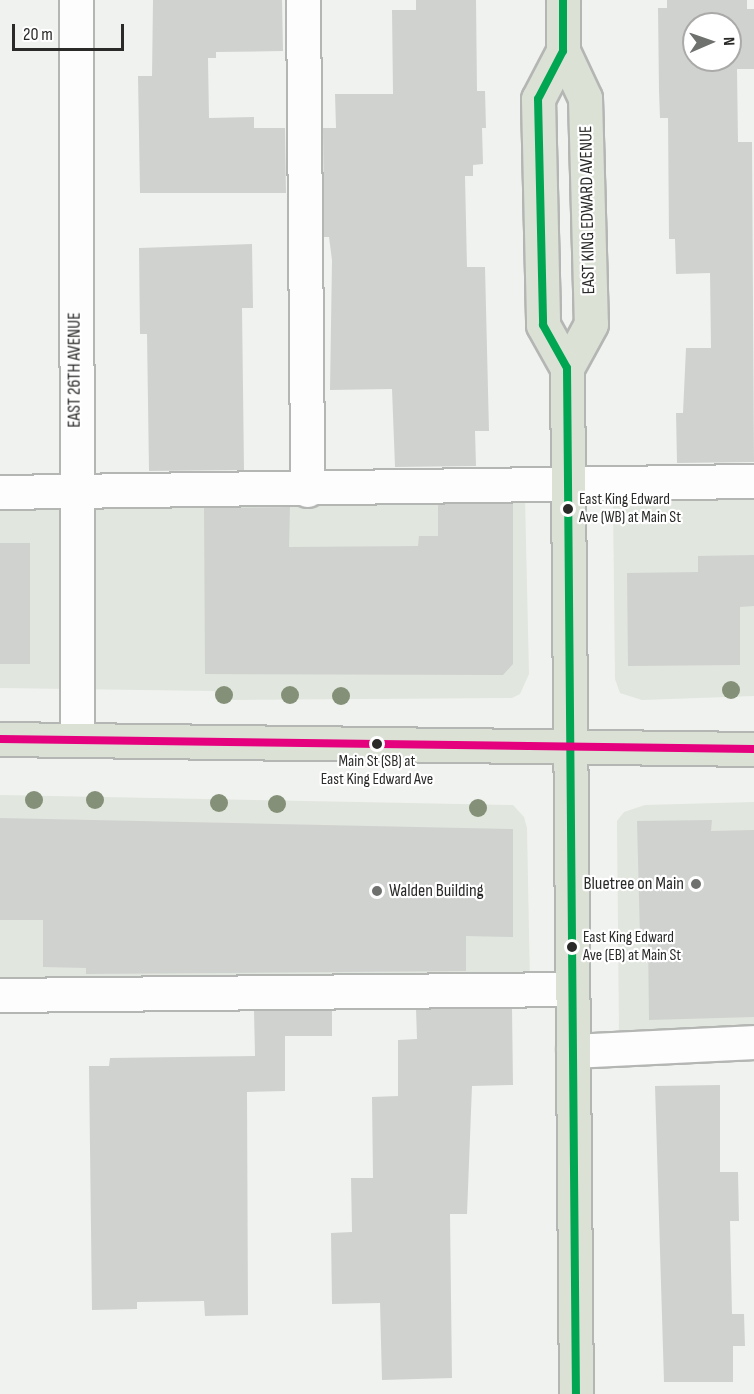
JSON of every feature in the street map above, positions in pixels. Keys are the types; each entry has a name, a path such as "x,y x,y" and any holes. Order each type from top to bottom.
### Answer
{"main road":[{"name":"EAST KING EDWARD AVENUE","path":"563,0 563,51 585,98 591,312 591,324 567,368"},
{"name":"EAST KING EDWARD AVENUE","path":"563,51 538,99 543,325 567,368 576,1394"},
{"path":"0,739 570,749 754,749"}],"street":[{"name":"EAST 26TH AVENUE","path":"76,0 77,740"},
{"path":"303,0 307,490"},
{"path":"0,492 569,487 754,481"},
{"path":"0,995 572,989"},
{"path":"573,1051 754,1042"}],"shaded area":[{"path":"754,489 754,696 642,700 620,693 615,679 613,500 622,491"},
{"path":"525,498 529,674 520,694 512,698 227,700 214,691 0,688 0,501"},
{"path":"0,795 513,805 524,817 527,828 530,986 0,993"},
{"name":"Bluetree on Main","path":"754,802 754,1031 619,1035 617,821 624,812 645,805"}],"building":[{"path":"153,0 282,0 283,51 216,52 216,58 208,58 209,118 254,117 254,128 285,128 286,193 140,193 138,76 152,76"},
{"path":"416,0 476,0 477,91 485,91 486,128 482,128 483,164 473,165 473,176 465,176 467,267 485,267 489,431 475,431 476,466 395,467 392,389 330,390 332,260 329,237 324,237 323,128 336,128 335,94 393,94 392,10 416,10"},
{"path":"667,0 747,0 747,9 754,9 754,69 742,69 742,12 682,12 682,72 737,72 738,142 752,142 754,462 677,463 676,413 683,413 686,348 711,348 710,273 676,274 675,239 669,239 668,118 660,118 658,8 667,8"},
{"path":"252,244 253,308 242,308 244,470 149,471 147,334 140,334 139,248"},
{"path":"513,503 513,664 503,675 205,674 204,508 290,507 289,547 418,546 419,536 438,536 438,504"},
{"path":"0,543 30,543 30,664 0,664"},
{"path":"754,555 754,606 740,607 740,665 628,666 627,573 698,572 698,556"},
{"path":"0,818 513,829 513,937 466,936 466,971 86,974 86,968 43,967 43,920 0,920"},
{"name":"Bluetree on Main","path":"712,820 711,831 754,830 754,1017 649,1020 648,937 640,937 637,821"},
{"path":"512,1008 513,1085 472,1086 467,1214 450,1214 452,1378 382,1380 380,1303 332,1304 331,1233 352,1232 351,1178 373,1178 372,1097 398,1096 398,1040 417,1039 416,1009"},
{"path":"332,1010 332,1036 285,1036 285,1091 247,1092 248,1315 205,1316 204,1301 137,1302 137,1309 92,1310 89,1066 109,1066 110,1058 255,1056 254,1011"},
{"path":"720,1085 720,1172 738,1172 739,1221 730,1221 732,1314 744,1314 745,1346 733,1346 733,1382 664,1382 655,1086"}],"transit line":[{"path":"563,0 563,51 538,99 543,325 567,368 576,1394"},
{"path":"0,739 754,749"}],"place":[{"name":"East King Edward Ave (WB) at Main St","path":"568,509"},
{"name":"Main St (SB) at East King Edward Ave","path":"377,744"},
{"name":"Bluetree on Main","path":"696,884"},
{"name":"Walden Building","path":"377,891"},
{"name":"East King Edward Ave (EB) at Main St","path":"572,947"}]}
